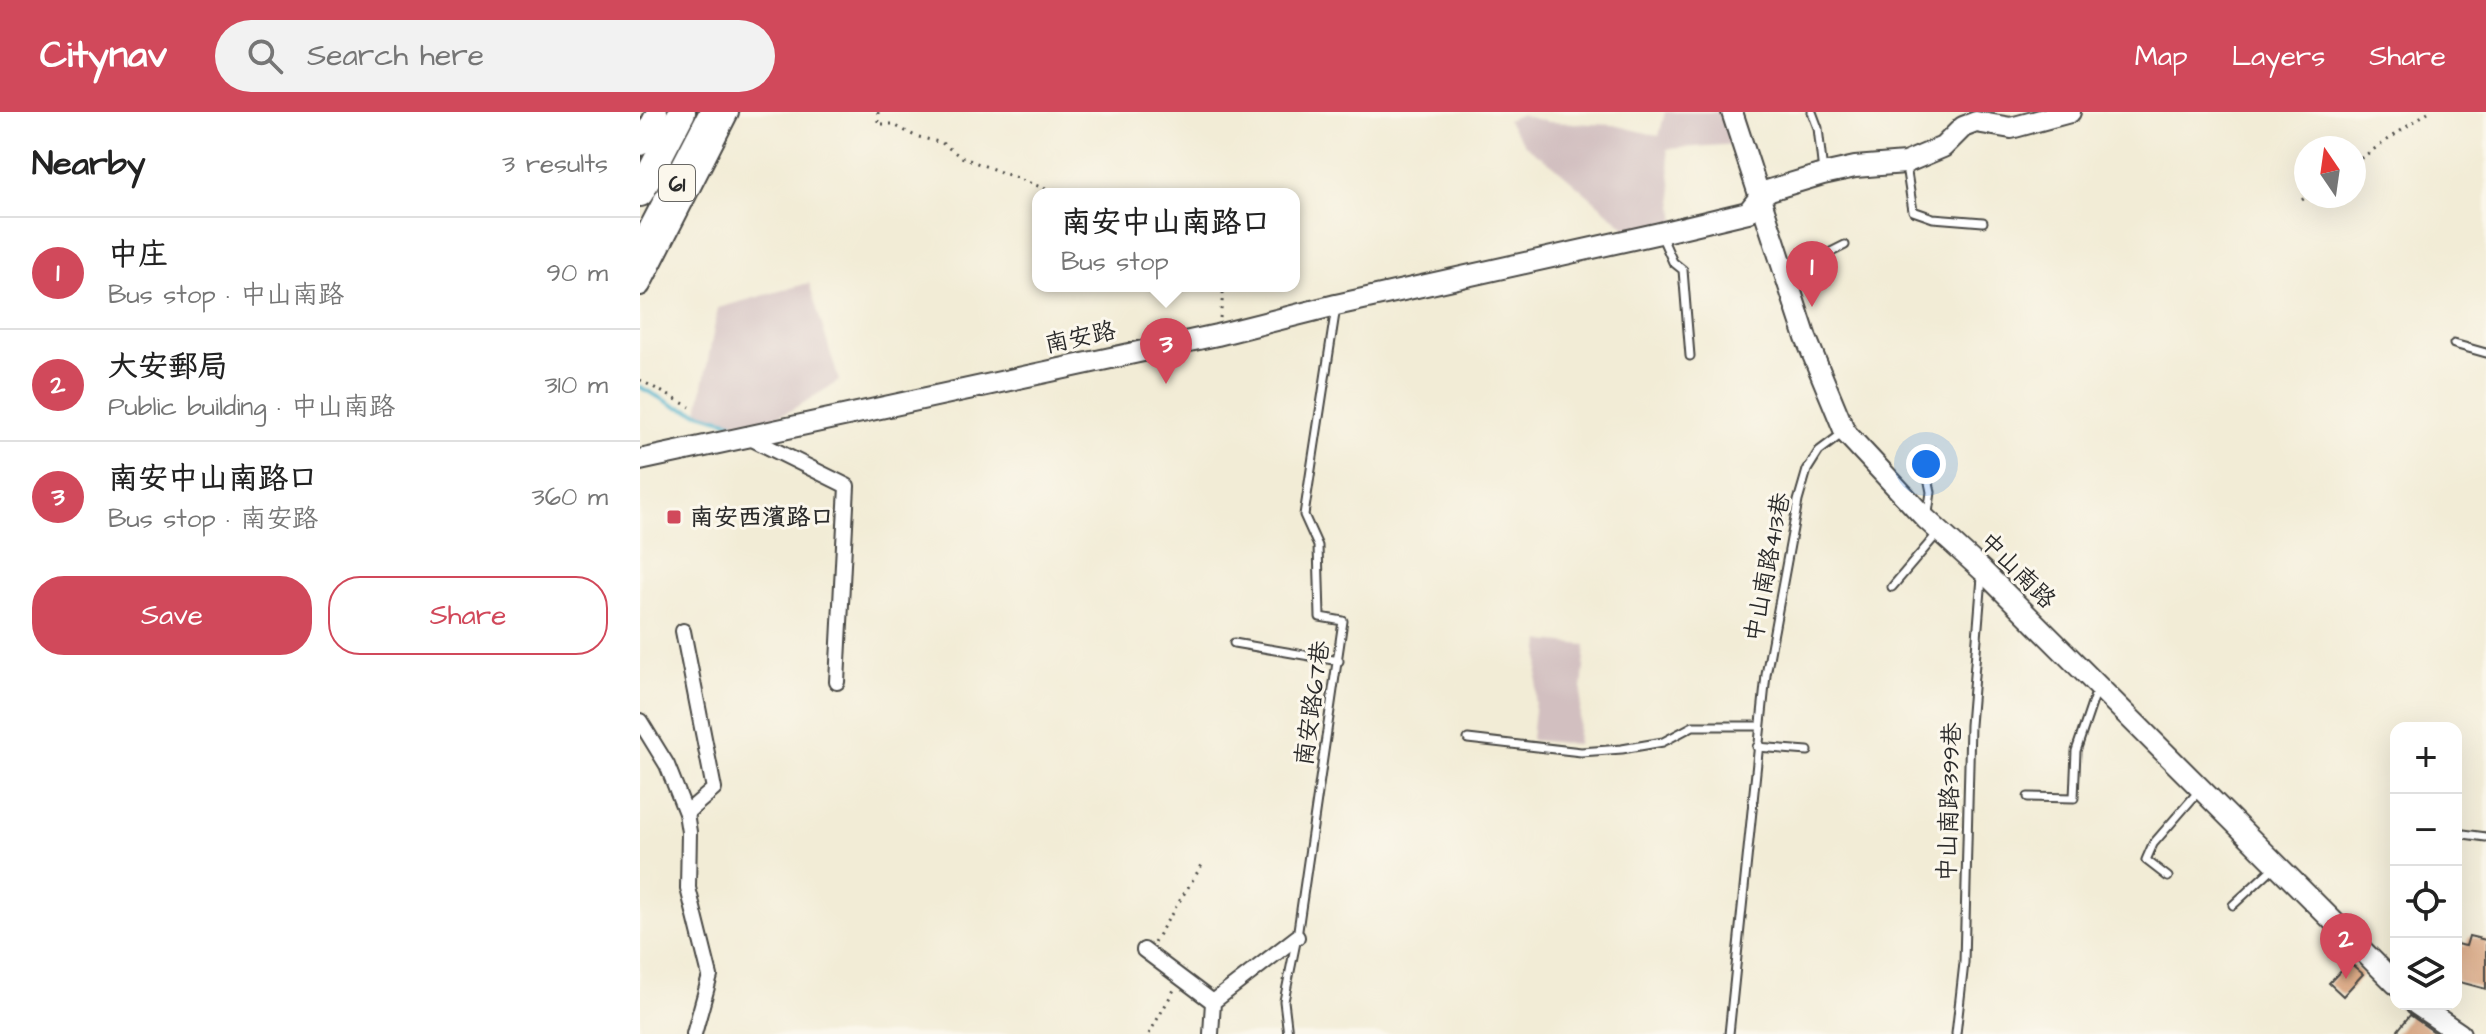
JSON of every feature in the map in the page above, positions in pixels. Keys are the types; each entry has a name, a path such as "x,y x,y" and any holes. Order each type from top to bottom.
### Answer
{"highway":[{"name":"61","path":"640,193 682,112"},
{"name":"61","path":"640,253 713,112"}],"street":[{"path":"640,145 657,112"},
{"path":"640,285 728,112"},
{"name":"中山南路","path":"1732,112 1806,338 1845,432 1933,525 1983,571 2390,978"},
{"path":"1977,117 2011,128 2070,112"},
{"name":"南安路","path":"640,460 1217,335 1748,212 1770,190 1855,167 1905,163 1943,147 1977,117"},
{"path":"748,437 847,486 837,682"},
{"path":"683,631 714,789 686,813"},
{"path":"640,721 667,765 686,813 689,832 688,888 710,976 694,1034"},
{"path":"1211,1034 1213,1002 1297,937"},
{"path":"1148,947 1213,1002"},
{"path":"2425,1010 2460,1034"}],"lane":[{"path":"1812,112 1818,128 1823,174"},
{"path":"1905,163 1913,211 1933,218 1983,222"},
{"path":"1660,233 1673,262 1683,270 1690,356"},
{"path":"1785,275 1845,245"},
{"name":"南安路67巷","path":"1288,1034 1284,1001 1297,937 1343,621 1320,617 1318,546 1304,515 1336,305"},
{"path":"2454,344 2486,353"},
{"name":"中山南路413巷","path":"1729,1034 1766,675 1798,501 1807,470 1819,451 1845,432"},
{"path":"1892,587 1933,525 1931,492 1924,458 1933,451"},
{"name":"中山南路399巷","path":"1956,1034 1964,963 1970,725 1983,571"},
{"path":"1234,643 1339,661"},
{"path":"2028,797 2074,798 2076,751 2098,687"},
{"path":"1468,739 1581,752 1663,742 1693,726 1760,726"},
{"path":"1757,747 1808,751"},
{"path":"2168,877 2146,860 2153,844 2200,791"},
{"path":"2462,834 2486,837"},
{"path":"2233,905 2276,865"}],"path":[{"path":"878,112 878,124 892,124 915,136 942,143 961,157 1043,188"},
{"path":"2366,155 2428,112"},
{"path":"1217,335 1223,292"},
{"path":"640,380 690,407"},
{"path":"1148,947 1202,865"},
{"path":"1149,1034 1173,991"}],"shaded area":[{"path":"1665,112 1725,112 1737,144 1667,149 1676,223 1632,233 1525,145 1507,120 1520,115 1548,122 1614,125 1659,136"},
{"path":"809,283 839,381 790,411 767,420 730,422 698,412 718,308"},
{"path":"1541,641 1586,645 1577,744 1531,740"}],"building":[{"path":"2469,936 2486,940 2486,989 2462,983 2462,945 2466,946"},
{"path":"2349,962 2363,974 2343,996 2329,983"},
{"path":"2410,1015 2437,1034 2395,1034"}],"waterway":[{"path":"640,387 675,406 731,422"}],"place":[{"name":"中庄","path":"1812,307"},
{"name":"南安中山南路口","path":"1166,384"},
{"name":"南安西濱路口","path":"674,517"},
{"name":"大安郵局","path":"2346,979"}]}
